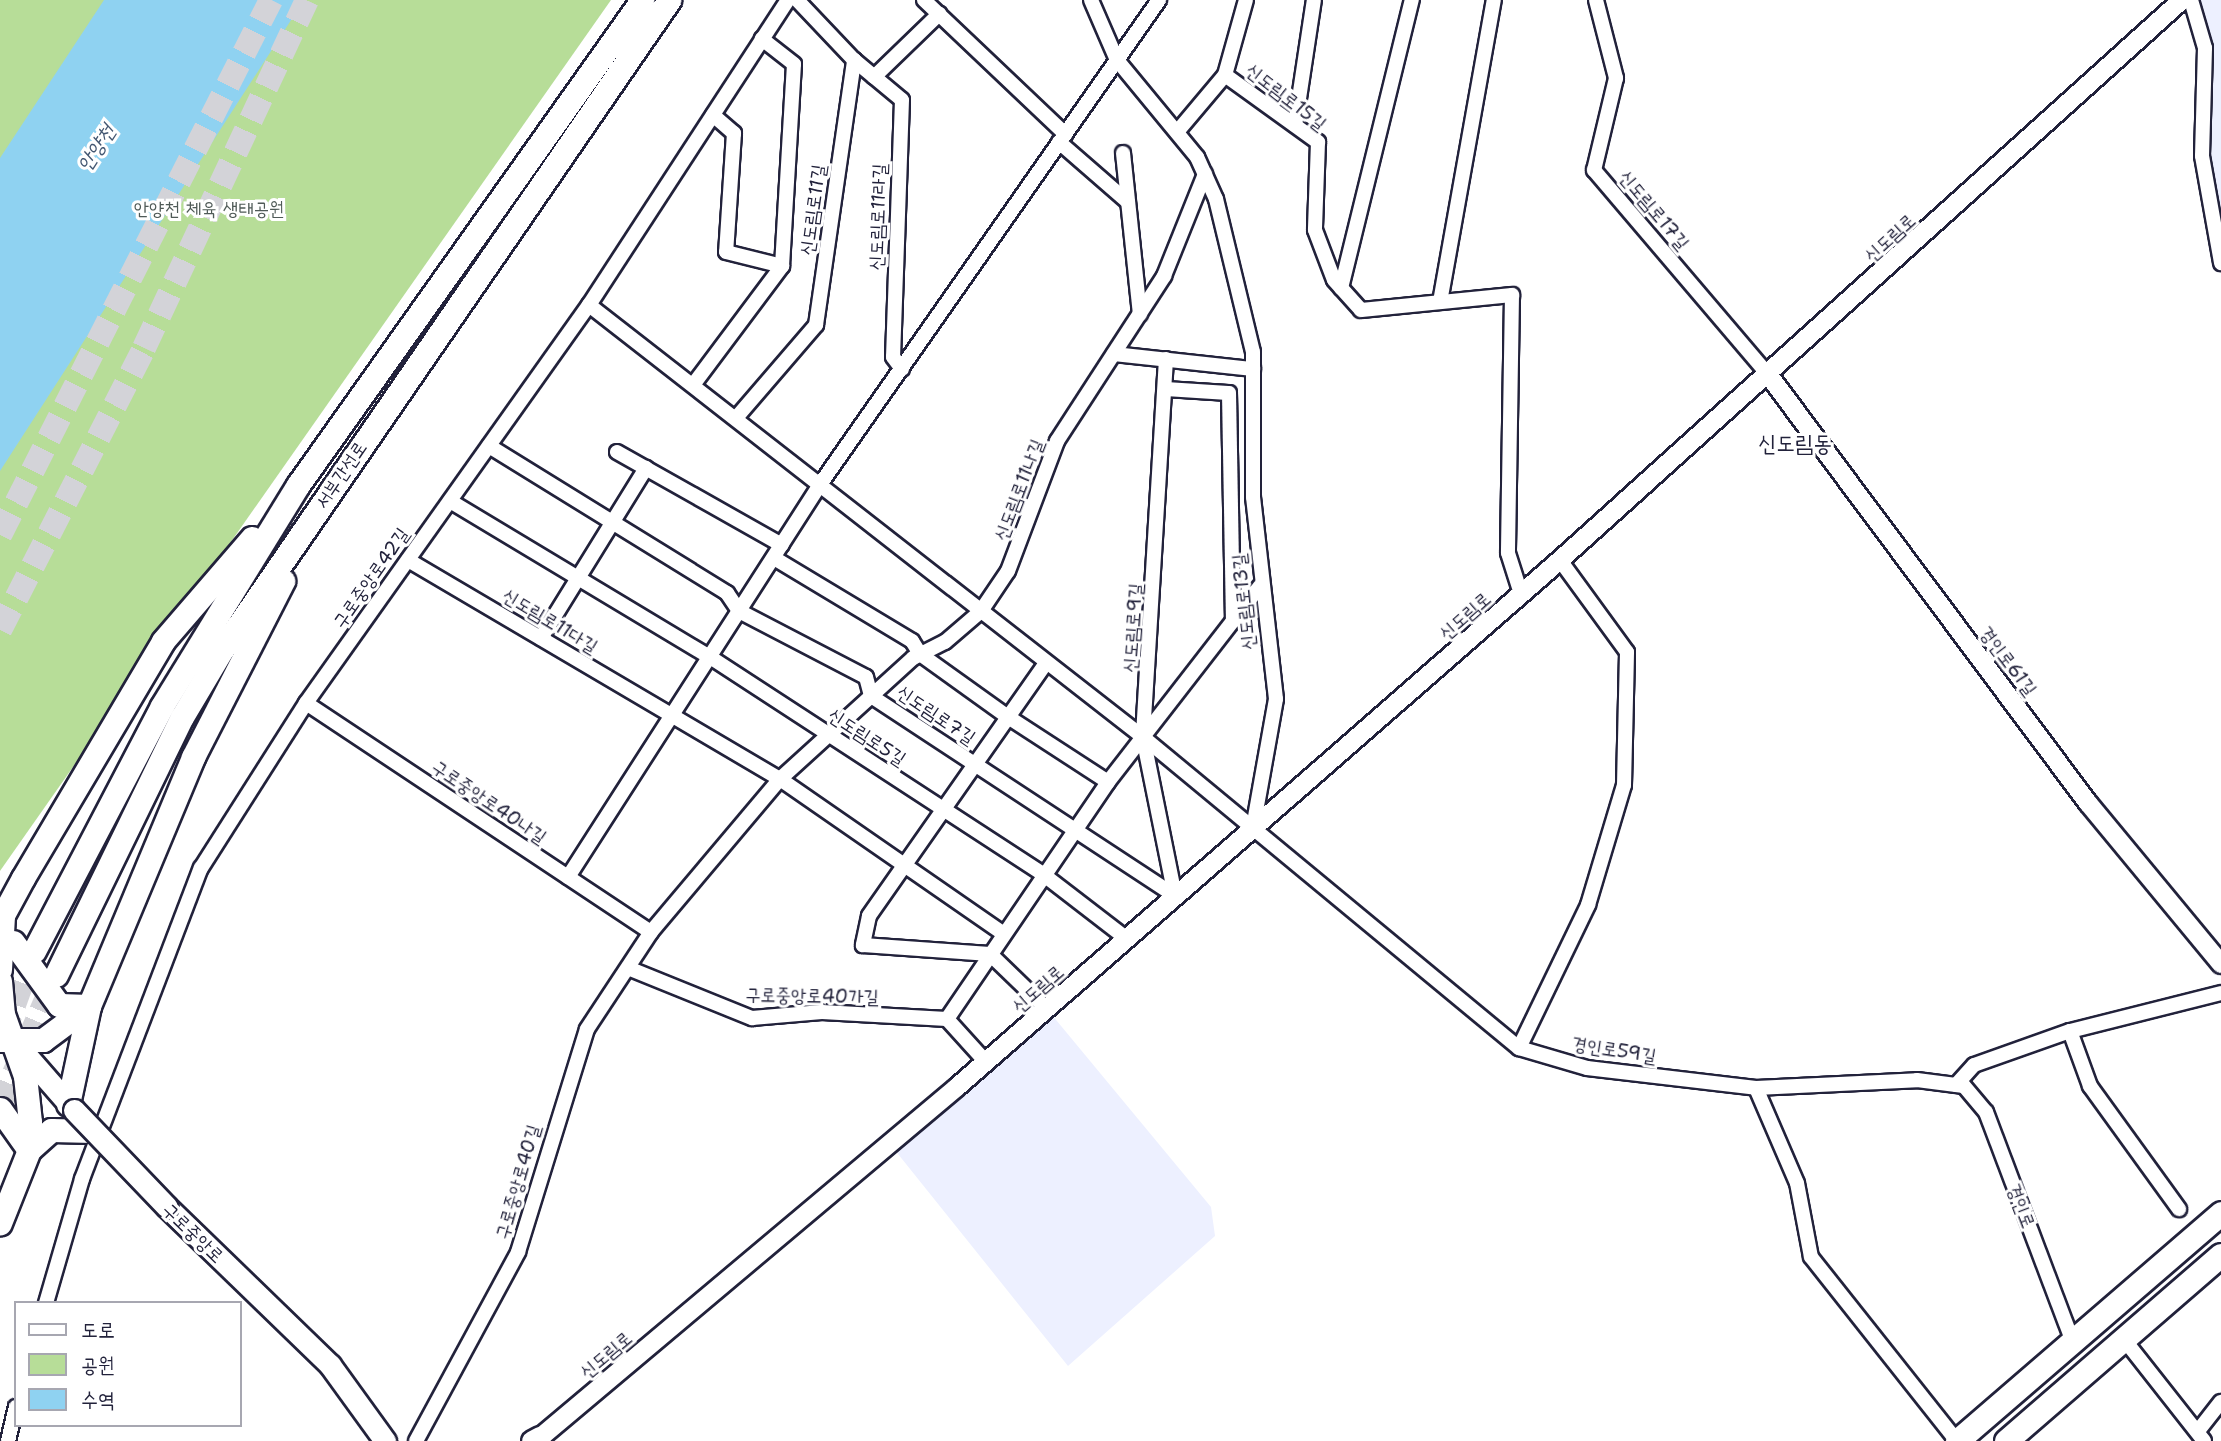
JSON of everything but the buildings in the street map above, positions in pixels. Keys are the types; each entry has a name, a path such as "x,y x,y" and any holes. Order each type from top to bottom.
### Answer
{"main road":[{"name":"서부간선로","path":"34,951 162,706 298,485 642,0"},
{"name":"서부간선로","path":"56,975 181,717 327,496 669,0"},
{"path":"0,970 2,916 163,641 298,485"},
{"path":"71,1107 89,1006 193,757 327,496"},
{"path":"2,916 13,942 60,1005 89,1006"},
{"path":"0,981 4,1035 28,1096 29,1150 0,1223"},
{"path":"4,1035 43,1040 89,1006"},
{"name":"구로중앙로","path":"4,1035 167,1207 330,1366 385,1441"},
{"path":"0,1110 29,1150"},
{"path":"29,1150 51,1130 93,1131"},
{"path":"1957,1441 2221,1213"},
{"path":"2017,1438 2123,1338 2221,1255"}],"street":[{"name":"구로중앙로42길","path":"47,1301 113,1092 201,868 306,703 589,305 788,0"},
{"path":"797,0 854,60"},
{"path":"924,0 1128,202"},
{"name":"신도림로13길","path":"1091,0 1117,60 1177,132 1205,174 1242,298 1253,369 1260,586 1276,699 1253,828"},
{"path":"568,877 821,484 1159,0"},
{"name":"신도림로15길","path":"1177,132 1225,75 1246,0"},
{"path":"1295,125 1314,0"},
{"path":"1341,288 1412,0"},
{"path":"1440,302 1494,0"},
{"name":"신도림로17길","path":"1596,0 1616,78 1594,170 1770,377"},
{"name":"신도림로","path":"537,1440 986,1062 1770,377 2182,0"},
{"path":"2191,0 2205,48 2202,156 2221,263"},
{"path":"874,78 939,14"},
{"name":"신도림로11길","path":"693,384 782,266 794,64 762,39"},
{"name":"신도림로11길","path":"736,418 816,325 854,60"},
{"name":"신도림로11라길","path":"854,60 901,100 893,357 901,369"},
{"name":"신도림로15길","path":"1225,75 1318,142 1315,230 1341,288 1361,310 1512,295 1508,553 1521,594"},
{"path":"713,115 734,133 726,252 782,266"},
{"path":"1123,153 1140,314"},
{"name":"신도림로11나길","path":"981,611 1008,571 1057,441 1164,276 1205,174"},
{"path":"589,305 1143,737 1253,828"},
{"path":"1114,354 1253,369"},
{"name":"신도림로9길","path":"1166,359 1143,737 1175,896"},
{"name":"경인로61길","path":"1770,377 2088,803 2221,964"},
{"path":"1165,389 1229,393 1233,621"},
{"name":"신도림로7길","path":"489,446 727,593 739,611 866,677 871,696 1175,896"},
{"path":"617,452 782,544"},
{"path":"541,638 646,468"},
{"name":"신도림로5길","path":"450,501 710,657 1044,875 1127,939"},
{"path":"774,558 912,641 920,654 1008,717 1108,782"},
{"name":"신도림로11다길","path":"408,559 780,779 903,867 1004,934"},
{"path":"1519,1048 1588,905 1624,785 1627,652 1560,560"},
{"path":"986,1062 947,1019 1108,782 1260,586"},
{"name":"구로중앙로40길","path":"416,1441 518,1252 587,1029 651,932 780,779 920,654 981,611"},
{"path":"1046,663 869,916 863,945 990,954 1047,1009"},
{"name":"구로중앙로40나길","path":"306,703 651,932"},
{"name":"경인로59길","path":"1253,828 1519,1048 1587,1068 1756,1088"},
{"name":"구로중앙로40가길","path":"628,968 752,1018 822,1012 947,1019"},
{"path":"1957,1441 1880,1349 1811,1256 1797,1183 1756,1088 1917,1080 1956,1085 1974,1065 2070,1031 2221,993"},
{"path":"2070,1031 2090,1086 2179,1209"},
{"name":"경인로","path":"1956,1085 1964,1086 1986,1112 2072,1339"},
{"path":"2123,1338 2201,1436 2221,1402"},
{"path":"8,1441 14,1416"}],"shaded area":[{"path":"2191,0 2221,0 2221,263 2202,156 2205,48"},
{"path":"1047,1009 1211,1207 1215,1236 1068,1366 890,1144"}],"green space":[{"name":"안양천 체육 생태공원","path":"0,0 611,0 0,871"}],"water":[{"name":"안양천","path":"104,0 304,0 0,471 0,158"}],"tunnel":[{"path":"0,535 271,0"},
{"path":"0,630 144,348 307,0"},
{"path":"3,1036 34,951"},
{"path":"0,1104 56,975"}],"district":[{"name":"신도림동","path":"1795,443"}]}
